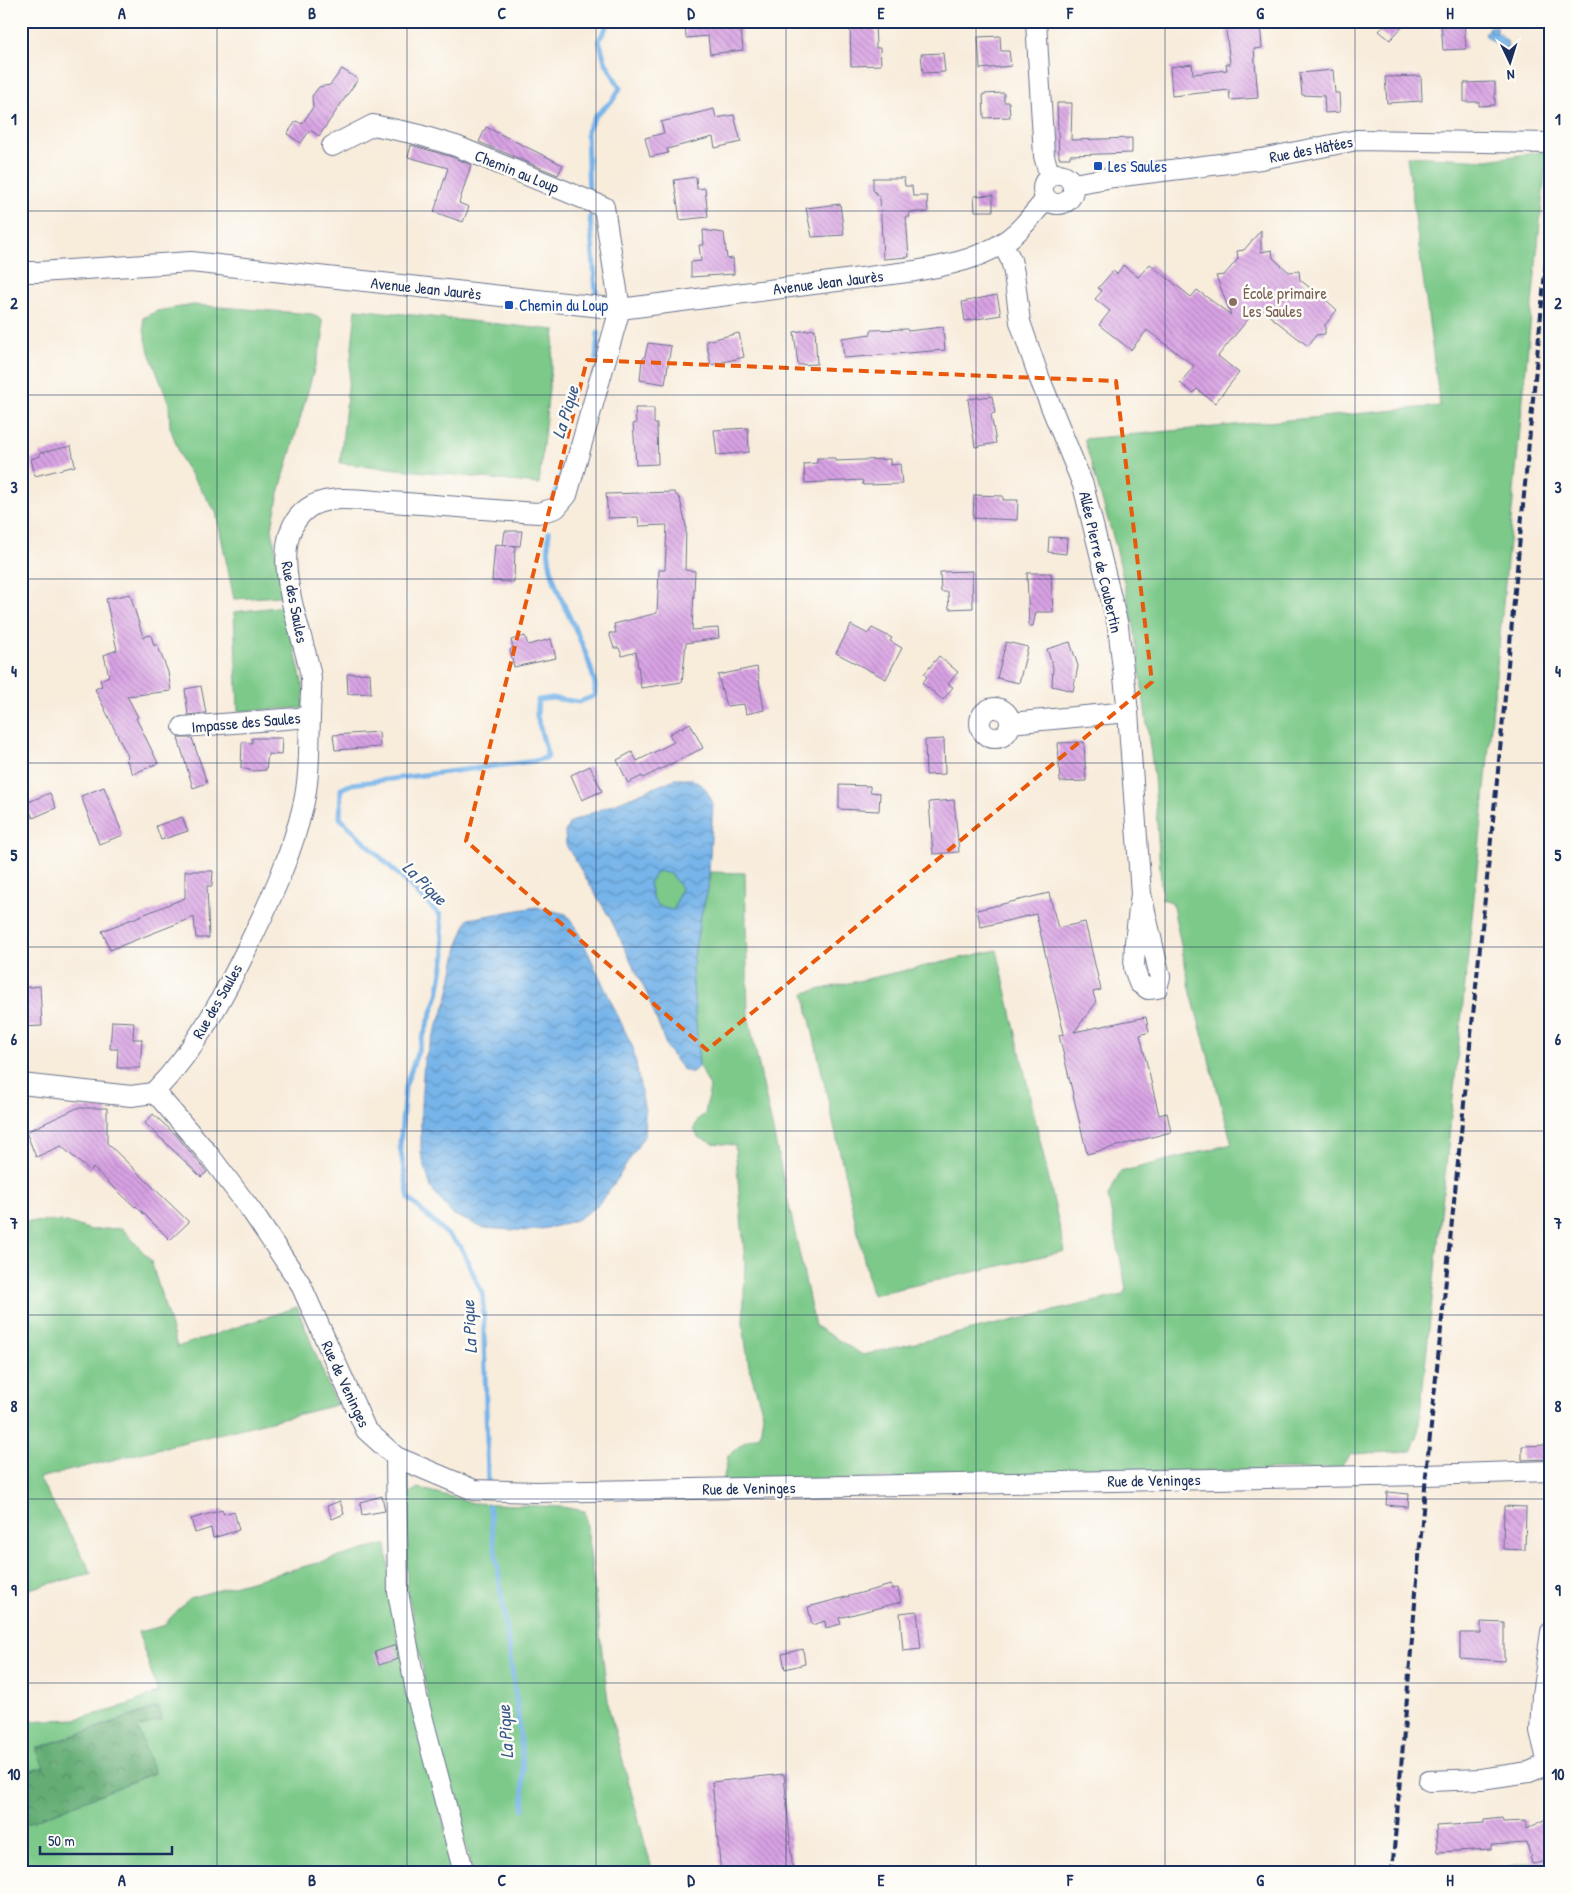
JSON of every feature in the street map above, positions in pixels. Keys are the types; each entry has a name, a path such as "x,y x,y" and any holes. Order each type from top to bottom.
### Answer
{"street":[{"path":"1036,21 1044,156 1050,176"},
{"name":"Chemin au Loup","path":"332,146 373,125 416,134 456,146 604,207 620,309"},
{"name":"Rue des Hâtées","path":"1073,184 1114,177 1261,159 1356,140 1551,143"},
{"path":"1060,174 1073,184 1072,196 1066,203 1055,204 1046,199 1043,188 1050,176 1060,174"},
{"name":"Avenue Jean Jaurès","path":"21,272 191,262 620,309 915,271 962,261 1002,243 1017,232 1046,199"},
{"name":"Allée Pierre de Coubertin","path":"1002,243 1011,260 1014,273 1020,322 1039,377 1083,485 1118,626 1128,712 1142,894"},
{"name":"Rue des Saules","path":"153,1093 181,1061 233,978 277,885 291,848 303,804 308,763 310,673 286,570 289,538 295,523 313,505 329,500 403,503 538,513 556,508 567,495 620,309"},
{"path":"1010,723 1128,712"},
{"name":"Impasse des Saules","path":"183,728 310,717"},
{"path":"21,1084 131,1096 153,1093"},
{"name":"Rue de Veninges","path":"153,1093 161,1099 210,1156 269,1236 300,1283 366,1430 396,1457 474,1490 536,1492 1551,1472"},
{"path":"396,1457 398,1592 417,1697 464,1873"},
{"path":"1429,1782 1481,1779 1529,1772 1549,1763 1540,1731 1542,1695 1551,1632"}],"highlighted area":[{"path":"587,360 1116,381 1152,682 707,1050 466,841"}],"green space":[{"path":"1547,151 1480,840 1418,1434 1412,1451 1351,1454 1340,1468 723,1482 728,1456 745,1441 760,1435 763,1414 749,1367 743,1326 745,1263 735,1145 712,1143 698,1137 694,1129 698,1119 705,1114 710,1087 699,1066 692,970 710,872 745,873 748,1015 815,1326 863,1355 1123,1295 1126,1288 1108,1196 1120,1172 1232,1144 1191,993 1172,902 1162,899 1154,777 1134,627 1116,547 1084,439 1440,406 1407,156 1488,160"},
{"path":"193,305 312,314 322,320 323,338 279,493 272,527 282,596 234,599 216,512 183,463 170,427 169,404 149,352 143,318 157,311"},
{"path":"356,309 555,330 539,484 340,463"},
{"path":"285,606 304,691 303,708 238,711 234,612"},
{"path":"657,871 671,873 681,888 674,910 658,905 653,899 649,883"},
{"path":"997,950 1065,1251 872,1295 804,993"},
{"path":"52,1221 70,1223 91,1230 122,1228 151,1261 177,1347 297,1307 336,1405 39,1478 92,1573 21,1591 21,1222"},
{"path":"418,1488 474,1503 562,1507 585,1511 609,1709 653,1873 473,1873 432,1720 407,1587 406,1495"},
{"path":"386,1544 397,1636 456,1873 22,1873 21,1826 154,1773 138,1728 161,1720 157,1707 37,1748 44,1767 21,1774 21,1716 25,1721 76,1719 113,1710 158,1693 138,1632 163,1626 189,1598"},
{"path":"158,1707 161,1720 138,1728 154,1773 21,1826 21,1774 44,1767 36,1749"},
{"path":"1551,1859 1551,1873 1487,1873 1487,1870"},
{"path":"1487,1870 1487,1873 1399,1873 1399,1871"}],"water":[{"path":"1489,27 1497,27 1497,32 1507,41 1507,48 1502,49 1485,35"},
{"path":"675,779 692,779 705,788 713,803 708,889 700,919 692,970 699,1066 692,1073 682,1069 667,1048 647,994 610,918 566,845 565,832 570,822","holes":["657,871 671,874 681,888 674,910 658,905 653,899 649,883"]},
{"path":"536,907 566,914 575,925 633,1048 645,1112 644,1136 616,1181 597,1206 576,1220 553,1227 528,1231 483,1228 452,1214 431,1188 421,1153 421,1106 424,1060 447,1001 459,942 468,919"}],"building":[{"path":"740,21 743,50 710,54 708,36 686,38 685,24"},
{"path":"1225,21 1260,21 1262,48 1254,49 1258,98 1230,100 1229,90 1172,96 1170,67 1192,64 1193,74 1227,70 1226,64 1230,64"},
{"path":"1389,21 1408,21 1390,40 1379,31"},
{"path":"1441,21 1464,21 1466,49 1443,50"},
{"path":"875,22 876,48 880,48 881,65 851,66 850,24"},
{"path":"1000,36 1001,51 1009,51 1011,66 980,69 978,37"},
{"path":"943,53 945,72 923,73 921,54"},
{"path":"342,69 358,79 319,136 310,130 301,143 287,134 296,121 302,124 313,107 312,96 319,87 330,85"},
{"path":"1333,70 1335,93 1339,93 1340,112 1325,113 1324,96 1302,95 1300,73"},
{"path":"1421,76 1422,101 1387,103 1385,77"},
{"path":"1495,82 1495,105 1479,106 1479,102 1464,102 1464,83"},
{"path":"1004,93 1004,102 1009,102 1010,117 984,118 983,94"},
{"path":"1057,103 1072,103 1071,140 1132,138 1132,153 1070,155 1070,158 1059,158"},
{"path":"714,109 716,118 734,115 741,142 715,148 713,137 667,149 668,153 650,157 645,138 664,133 661,122"},
{"path":"486,127 563,165 558,175 479,142"},
{"path":"411,145 452,157 471,165 459,203 469,207 463,222 434,212 448,168 408,157"},
{"path":"696,177 697,189 705,188 708,217 680,220 674,180"},
{"path":"873,178 904,178 905,186 912,186 913,196 927,196 928,212 909,212 910,217 906,217 909,257 883,259 880,198 873,190"},
{"path":"993,195 993,211 975,211 974,196"},
{"path":"840,204 844,235 812,237 806,208"},
{"path":"703,230 724,233 727,259 733,258 734,274 691,277 691,262 701,261 699,245 704,245"},
{"path":"1261,230 1261,252 1272,250 1273,258 1289,272 1299,271 1300,280 1317,293 1324,291 1326,300 1337,310 1325,325 1325,334 1316,335 1308,346 1258,307 1218,356 1239,373 1215,403 1197,389 1193,393 1180,383 1194,366 1147,330 1131,350 1099,325 1110,311 1095,299 1102,291 1098,288 1113,271 1117,274 1123,265 1138,277 1150,264 1191,297 1197,290 1231,315 1216,276 1224,275 1238,259 1237,251 1244,250"},
{"path":"997,295 1001,315 965,321 962,302"},
{"path":"943,327 945,350 844,358 842,338 871,334 871,330 907,329 908,331"},
{"path":"815,329 817,364 798,365 794,332"},
{"path":"739,333 744,357 711,365 706,341"},
{"path":"648,343 671,346 665,384 640,380 642,360"},
{"path":"992,396 995,413 991,414 996,443 975,447 968,399"},
{"path":"635,408 654,408 654,424 657,424 658,464 636,465 633,423 636,424"},
{"path":"748,428 749,452 717,455 714,430"},
{"path":"71,446 75,466 35,476 31,459 40,456 40,453"},
{"path":"817,458 835,458 835,461 890,459 890,465 900,464 902,484 863,485 862,480 805,483 804,464 817,463"},
{"path":"674,492 680,499 686,526 685,570 695,571 692,630 718,628 719,638 686,643 682,682 641,688 636,652 622,656 619,648 614,648 609,633 616,633 614,624 657,613 659,570 665,570 667,525 639,526 638,517 608,518 606,494"},
{"path":"974,495 1003,496 1003,500 1018,500 1017,520 973,518"},
{"path":"505,531 522,531 520,546 503,545"},
{"path":"1049,537 1067,538 1066,554 1048,552"},
{"path":"495,544 515,546 514,582 492,581"},
{"path":"972,571 973,608 949,609 948,592 941,592 940,572"},
{"path":"1027,573 1051,573 1053,612 1036,612 1033,626 1029,626"},
{"path":"130,594 143,637 151,635 154,646 157,644 168,672 171,691 127,696 158,763 133,774 126,759 128,757 95,689 102,686 100,680 109,676 104,655 117,650 106,599"},
{"path":"851,625 868,634 872,628 892,638 890,641 902,648 886,679 836,653"},
{"path":"525,636 528,645 551,639 556,658 514,667 510,650 513,648 511,640"},
{"path":"1006,642 1028,647 1019,683 997,678"},
{"path":"1070,642 1078,666 1073,691 1052,686 1053,667 1047,649"},
{"path":"939,656 958,672 948,684 953,687 943,700 922,683 927,677 924,674"},
{"path":"757,667 764,710 746,714 744,704 726,706 718,675"},
{"path":"370,673 371,693 348,694 347,674"},
{"path":"201,686 206,713 188,715 185,689"},
{"path":"690,723 703,748 643,778 642,776 628,783 617,760 632,752 637,761 674,742 669,734"},
{"path":"379,732 380,747 335,750 333,735"},
{"path":"178,738 192,738 207,783 193,788"},
{"path":"252,738 282,738 281,755 268,754 266,770 253,771 241,768 242,742 252,743"},
{"path":"944,739 945,774 926,775 925,740"},
{"path":"1084,742 1086,781 1060,782 1058,743"},
{"path":"590,766 602,791 582,800 571,775"},
{"path":"839,785 870,786 870,792 880,793 879,811 839,809"},
{"path":"104,787 123,835 99,844 81,796"},
{"path":"50,793 56,808 33,818 26,803"},
{"path":"954,800 959,852 933,854 929,802"},
{"path":"182,817 188,831 161,840 156,826"},
{"path":"185,871 213,871 212,886 207,886 209,938 196,938 194,917 110,950 102,931 185,898"},
{"path":"1049,893 1058,928 1085,922 1101,990 1093,992 1096,1003 1074,1032 1146,1017 1149,1032 1140,1035 1159,1115 1167,1113 1171,1132 1087,1154 1059,1035 1064,1034 1036,914 981,927 977,910"},
{"path":"40,986 42,1026 22,1027 21,988"},
{"path":"112,1021 134,1022 133,1039 142,1039 140,1068 117,1068 118,1049 110,1049"},
{"path":"77,1108 107,1108 107,1143 189,1222 170,1240 136,1206 93,1168 90,1171 61,1146 36,1157 26,1132"},
{"path":"153,1114 175,1134 207,1172 201,1177 145,1123"},
{"path":"1522,1446 1551,1446 1551,1459 1522,1460"},
{"path":"1387,1492 1409,1494 1408,1507 1386,1505"},
{"path":"382,1496 385,1511 362,1515 360,1502"},
{"path":"340,1501 344,1514 332,1519 327,1506"},
{"path":"1504,1506 1526,1507 1525,1550 1503,1549"},
{"path":"222,1510 224,1514 234,1511 239,1530 213,1538 211,1528 195,1533 191,1519"},
{"path":"891,1585 892,1589 898,1588 901,1602 839,1618 841,1624 826,1628 825,1621 812,1625 808,1607"},
{"path":"917,1611 921,1649 903,1651 900,1613"},
{"path":"1481,1622 1504,1623 1504,1661 1460,1658 1460,1633 1481,1633"},
{"path":"396,1645 398,1659 379,1665 375,1652"},
{"path":"803,1649 805,1664 785,1669 782,1654"},
{"path":"784,1774 793,1873 721,1873 712,1782"},
{"path":"1551,1817 1551,1861 1532,1864 1527,1843 1491,1845 1491,1849 1438,1852 1436,1826 1484,1823 1484,1820 1502,1818 1503,1822 1526,1821 1526,1829"}],"waterway":[{"name":"La Pique","path":"589,196 587,131 596,115 613,100 620,88 605,61 599,40 610,21"},
{"name":"La Pique","path":"590,217 596,292"},
{"name":"La Pique","path":"596,359 598,333"},
{"name":"La Pique","path":"554,498 589,382"},
{"name":"La Pique","path":"488,1482 483,1295 461,1247 409,1199 400,1146 405,1087 438,995 445,954 440,915 340,818 341,789 352,784 535,761 548,757 537,716 538,700 552,698 579,702 594,696 595,688 584,650 555,584 548,550 549,532"},
{"name":"La Pique","path":"489,1506 517,1706 522,1753 524,1809"}],"railway":[{"path":"1392,1873 1426,1475 1498,771 1551,208"}],"place":[{"name":"Les Saules","path":"1098,166"},
{"name":"École primaire Les Saules","path":"1233,302"},
{"name":"Chemin du Loup","path":"509,305"}]}
